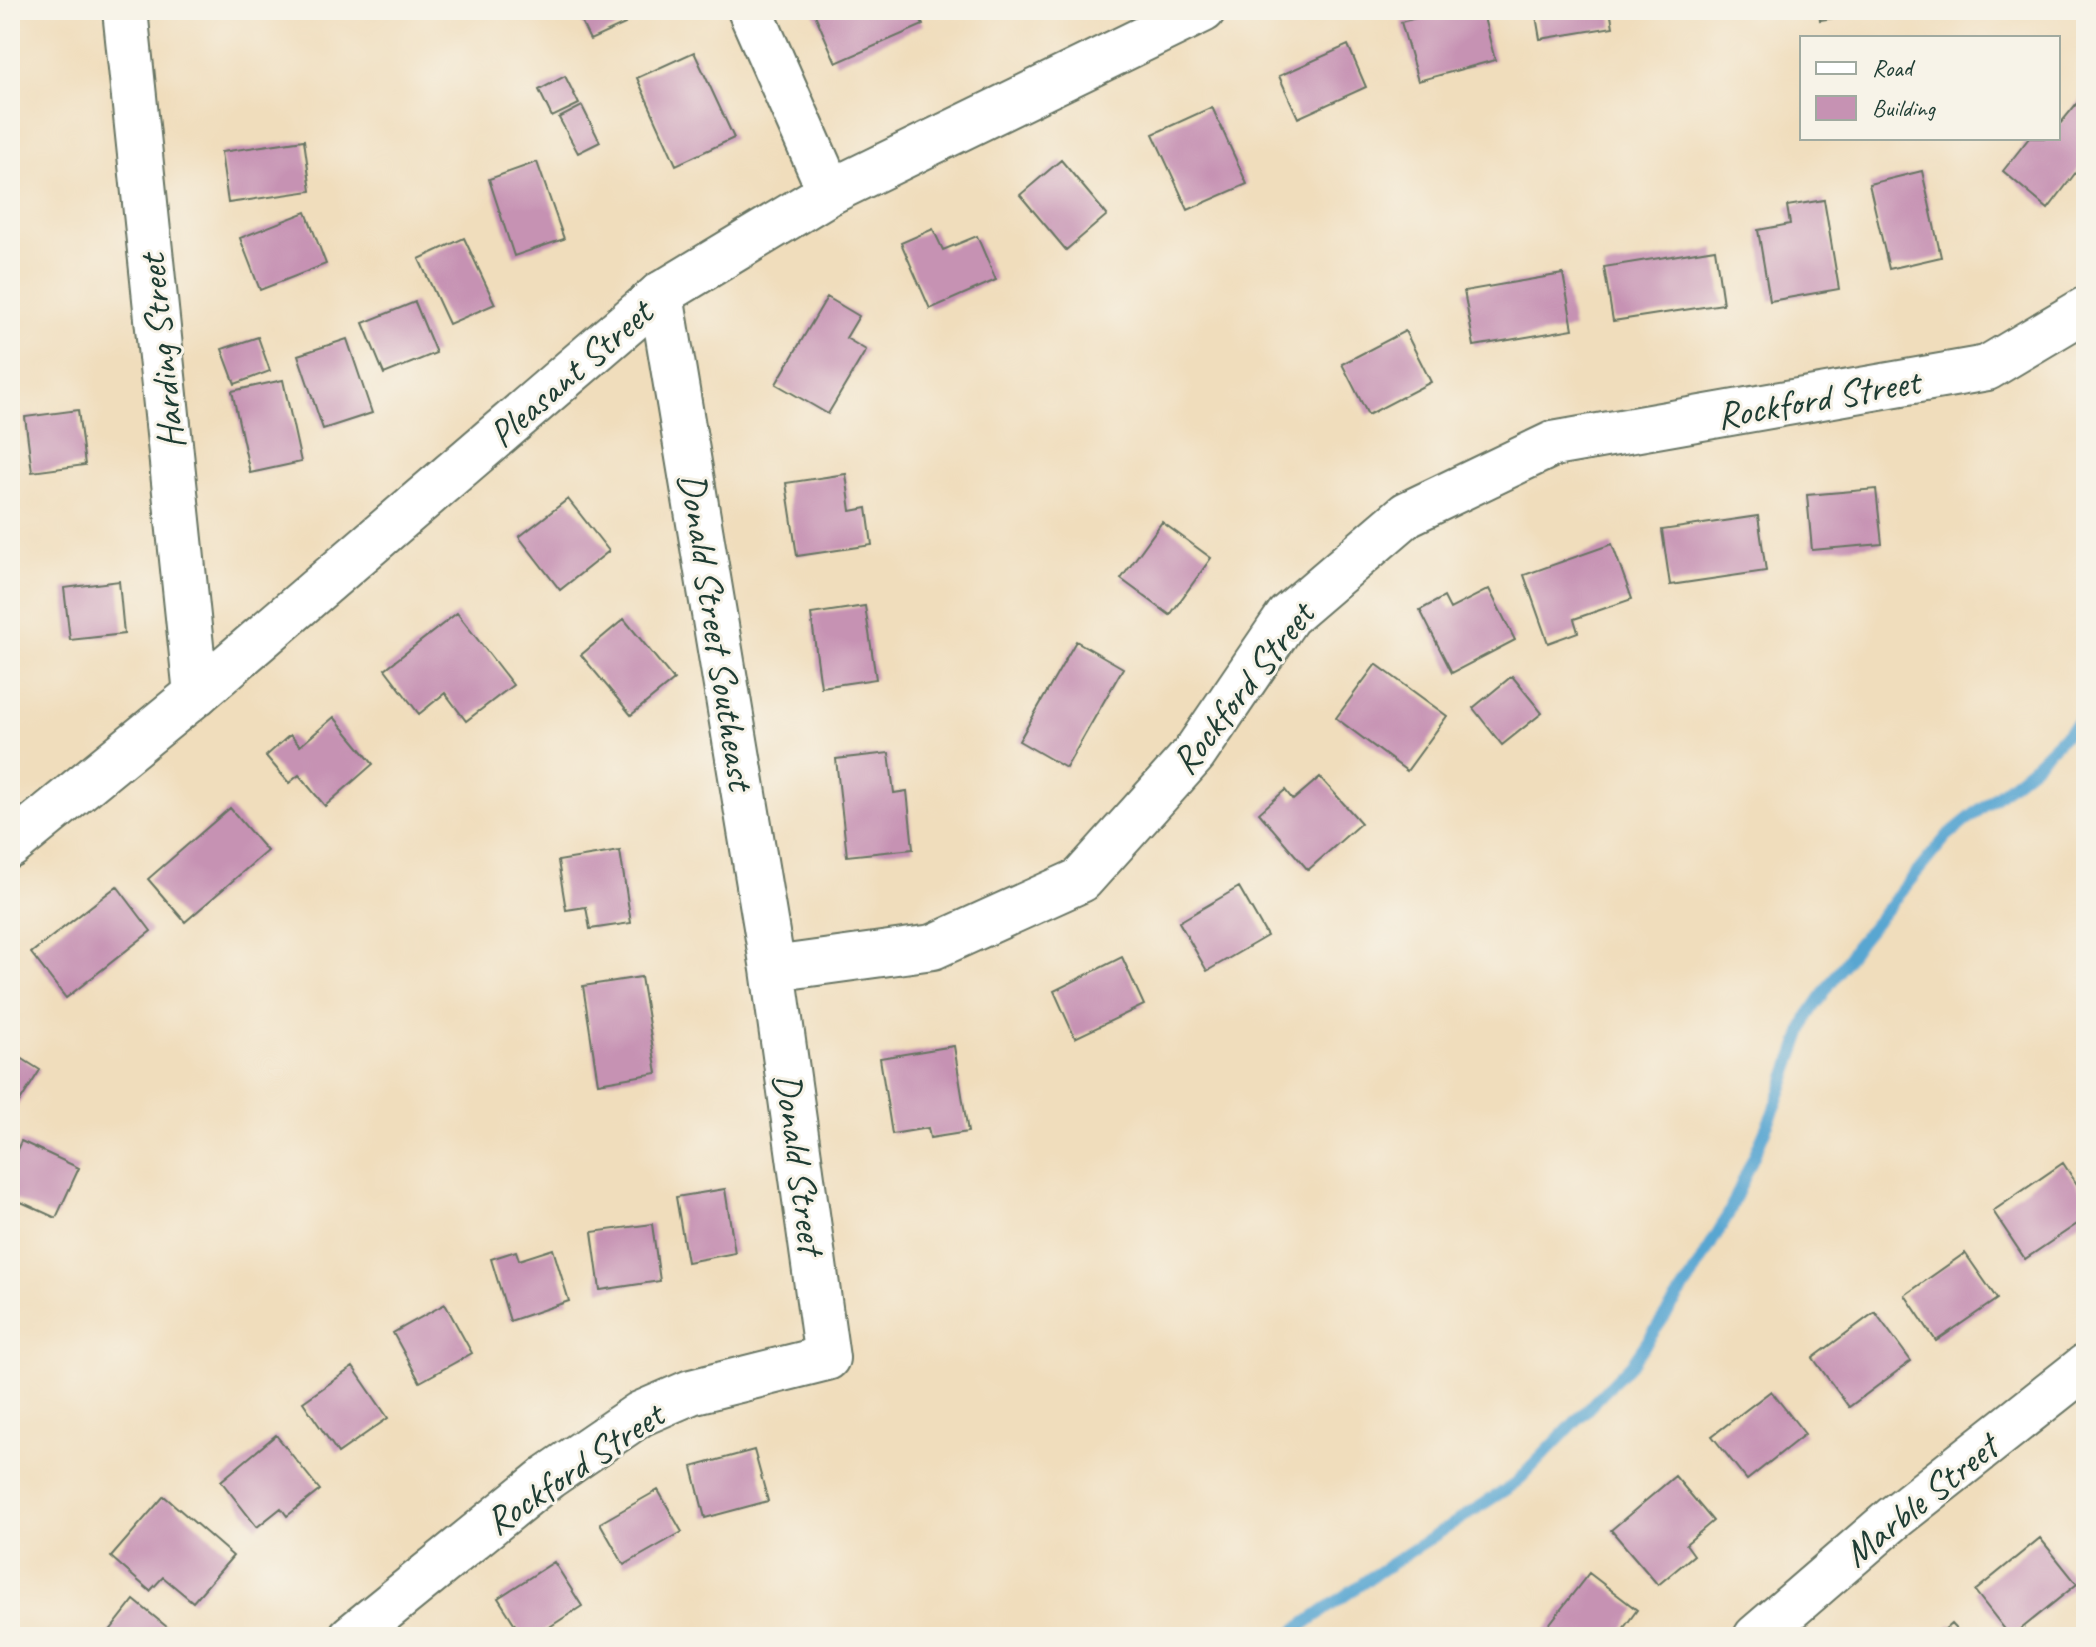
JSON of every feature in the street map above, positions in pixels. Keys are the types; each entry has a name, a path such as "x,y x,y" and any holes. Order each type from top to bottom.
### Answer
{"street":[{"name":"Harding Street","path":"125,10 196,694"},
{"path":"750,10 830,192"},
{"name":"Pleasant Street","path":"10,846 196,694 661,294 830,192 1203,10"},
{"name":"Donald Street Southeast","path":"661,294 773,969"},
{"name":"Rockford Street","path":"773,969 933,947 1081,880 1194,754 1288,616 1407,514 1553,444 1987,368 2086,309"},
{"name":"Donald Street","path":"773,969 827,1358"},
{"name":"Rockford Street","path":"351,1637 548,1477 640,1414 691,1392 827,1358"},
{"name":"Marble Street","path":"1756,1637 1895,1517 2086,1366"}],"building":[{"path":"618,10 625,24 590,40 576,11"},
{"path":"813,10 916,10 923,25 836,63"},
{"path":"1446,10 1482,10 1495,60 1418,81 1401,22"},
{"path":"1535,10 1610,10 1613,27 1540,39"},
{"path":"1819,10 1871,10 1871,12 1820,20"},
{"path":"1348,45 1366,87 1298,118 1279,76"},
{"path":"694,52 734,138 676,165 637,78"},
{"path":"565,76 579,104 552,117 539,90"},
{"path":"2086,92 2086,159 2048,209 2003,171 2027,140 2060,140 2060,124"},
{"path":"582,106 600,142 578,153 559,118"},
{"path":"1212,107 1247,184 1188,210 1153,134"},
{"path":"304,140 311,191 228,203 221,152"},
{"path":"1061,160 1107,215 1066,250 1020,195"},
{"path":"537,162 564,239 514,256 489,179"},
{"path":"1922,171 1941,257 1889,269 1869,184"},
{"path":"1824,200 1839,289 1770,301 1758,230 1790,224 1787,206"},
{"path":"306,212 326,264 260,290 240,238"},
{"path":"933,229 943,250 977,236 996,280 930,309 901,243"},
{"path":"464,238 495,304 449,324 419,259"},
{"path":"1715,249 1723,304 1613,321 1604,267"},
{"path":"1563,274 1573,329 1474,346 1464,291"},
{"path":"827,297 859,316 846,338 866,350 828,414 776,384"},
{"path":"415,302 436,353 384,374 363,323"},
{"path":"1405,331 1431,382 1368,415 1342,364"},
{"path":"258,337 270,371 235,384 222,349"},
{"path":"347,339 372,413 323,429 298,355"},
{"path":"283,380 301,462 250,473 232,391"},
{"path":"78,410 85,465 32,472 25,417"},
{"path":"846,474 851,511 867,508 872,545 797,556 786,483"},
{"path":"1876,489 1882,544 1812,550 1807,495"},
{"path":"568,499 609,551 560,590 519,537"},
{"path":"1758,516 1766,571 1670,585 1662,530"},
{"path":"1162,522 1211,558 1170,615 1121,579"},
{"path":"1612,544 1632,599 1574,619 1578,632 1548,643 1524,575"},
{"path":"119,581 124,634 70,640 64,588"},
{"path":"1489,589 1515,640 1452,673 1420,610 1444,597 1450,609"},
{"path":"865,606 876,679 821,687 811,614"},
{"path":"457,613 513,685 466,721 445,693 419,714 385,669"},
{"path":"624,619 674,680 631,715 581,655"},
{"path":"1076,641 1123,668 1066,768 1019,741"},
{"path":"1376,664 1447,716 1407,771 1336,718"},
{"path":"1512,676 1542,713 1502,745 1473,708"},
{"path":"334,717 373,764 325,806 299,775 289,783 266,756 290,735 300,746"},
{"path":"889,753 894,793 907,791 913,849 847,856 836,759"},
{"path":"1320,777 1361,823 1308,870 1259,813 1285,790 1293,800"},
{"path":"230,808 267,851 185,922 148,879"},
{"path":"620,851 631,923 590,929 586,907 566,910 558,861"},
{"path":"117,886 151,931 66,998 31,953"},
{"path":"1239,887 1267,936 1207,971 1179,922"},
{"path":"1122,957 1144,1005 1075,1038 1054,991"},
{"path":"641,977 657,1073 598,1083 583,986"},
{"path":"954,1046 968,1132 930,1138 928,1128 892,1134 880,1058"},
{"path":"10,1051 40,1070 10,1117"},
{"path":"21,1141 79,1168 56,1218 10,1197 10,1165"},
{"path":"2063,1163 2086,1198 2086,1218 2025,1259 1993,1211"},
{"path":"725,1189 735,1253 687,1262 676,1197"},
{"path":"652,1224 660,1281 600,1290 592,1232"},
{"path":"553,1249 569,1301 510,1321 491,1259 516,1251 519,1260"},
{"path":"1965,1253 1997,1299 1936,1341 1905,1295"},
{"path":"445,1304 472,1353 420,1382 393,1333"},
{"path":"1875,1312 1911,1361 1849,1407 1813,1358"},
{"path":"353,1367 388,1418 338,1453 303,1402"},
{"path":"1771,1391 1805,1434 1747,1480 1712,1436"},
{"path":"276,1435 320,1490 287,1516 281,1508 257,1527 221,1481"},
{"path":"754,1450 768,1501 705,1518 692,1467"},
{"path":"1675,1476 1713,1521 1686,1544 1694,1555 1658,1585 1611,1530"},
{"path":"658,1490 682,1532 624,1565 600,1523"},
{"path":"164,1496 233,1556 193,1602 163,1577 150,1591 111,1557"},
{"path":"2040,1538 2077,1584 2011,1637 1975,1591"},
{"path":"554,1562 582,1606 534,1637 523,1637 498,1598"},
{"path":"1589,1573 1637,1610 1617,1637 1541,1635"},
{"path":"134,1600 173,1632 170,1637 105,1637"},
{"path":"1951,1624 1963,1637 1936,1637"}],"waterway":[{"path":"1286,1637 1377,1573 1516,1483 1633,1362 1690,1280 1728,1215 1777,1103 1808,1016 1856,946 1947,836 2030,769 2086,714"}]}
